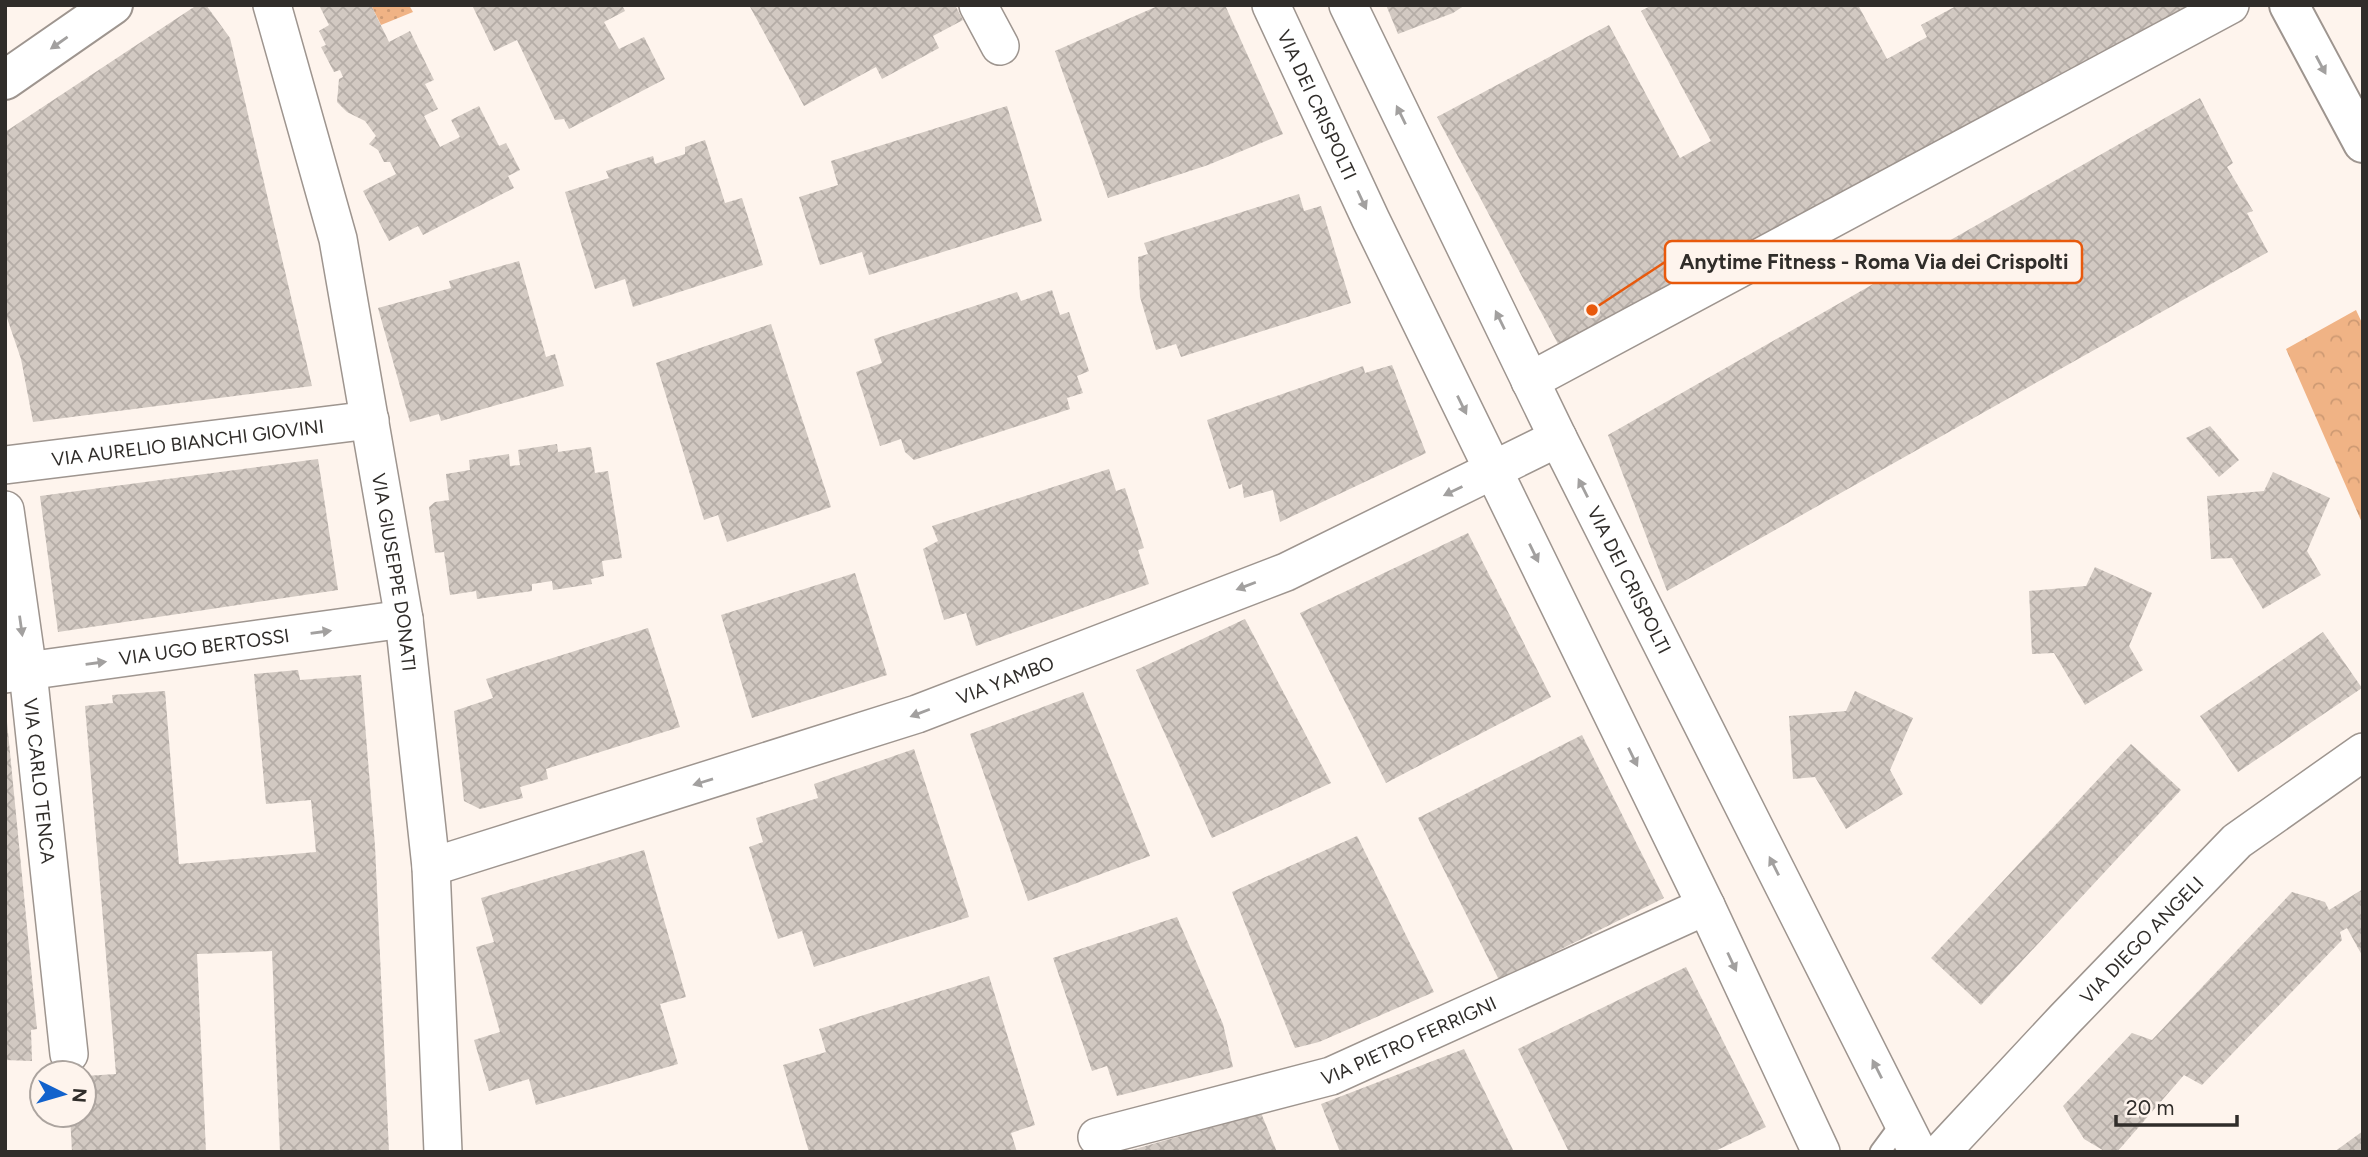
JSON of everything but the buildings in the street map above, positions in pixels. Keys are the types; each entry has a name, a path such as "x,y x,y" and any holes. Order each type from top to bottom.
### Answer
{"main road":[{"path":"5,80 113,5"},
{"path":"2289,5 2363,143"}],"street":[{"name":"VIA GIUSEPPE DONATI","path":"272,5 338,239 404,619 431,867 443,1152"},
{"path":"978,5 1000,46"},
{"name":"VIA DEI CRISPOLTI","path":"1270,5 1365,207 1706,906 1821,1152"},
{"name":"VIA DEI CRISPOLTI","path":"1348,5 1558,438 1911,1136"},
{"path":"1530,381 2230,5"},
{"name":"VIA AURELIO BIANCHI GIOVINI","path":"5,465 370,420"},
{"name":"VIA YAMBO","path":"431,867 917,714 1286,572 1558,438"},
{"name":"VIA CARLO TENCA","path":"5,510 17,673 69,1054"},
{"name":"VIA UGO BERTOSSI","path":"17,673 404,619"},
{"name":"VIA DIEGO ANGELI","path":"1941,1152 2065,1018 2237,841 2363,752"},
{"name":"VIA PIETRO FERRIGNI","path":"1097,1137 1331,1076 1706,906"}],"lane":[{"path":"1880,1152 1911,1136"}],"green space":[{"path":"371,5 409,5 413,12 381,25"},
{"path":"2356,310 2363,325 2363,525 2286,349"}],"place":[{"name":"Anytime Fitness - Roma Via dei Crispolti","path":"1592,310"}]}
